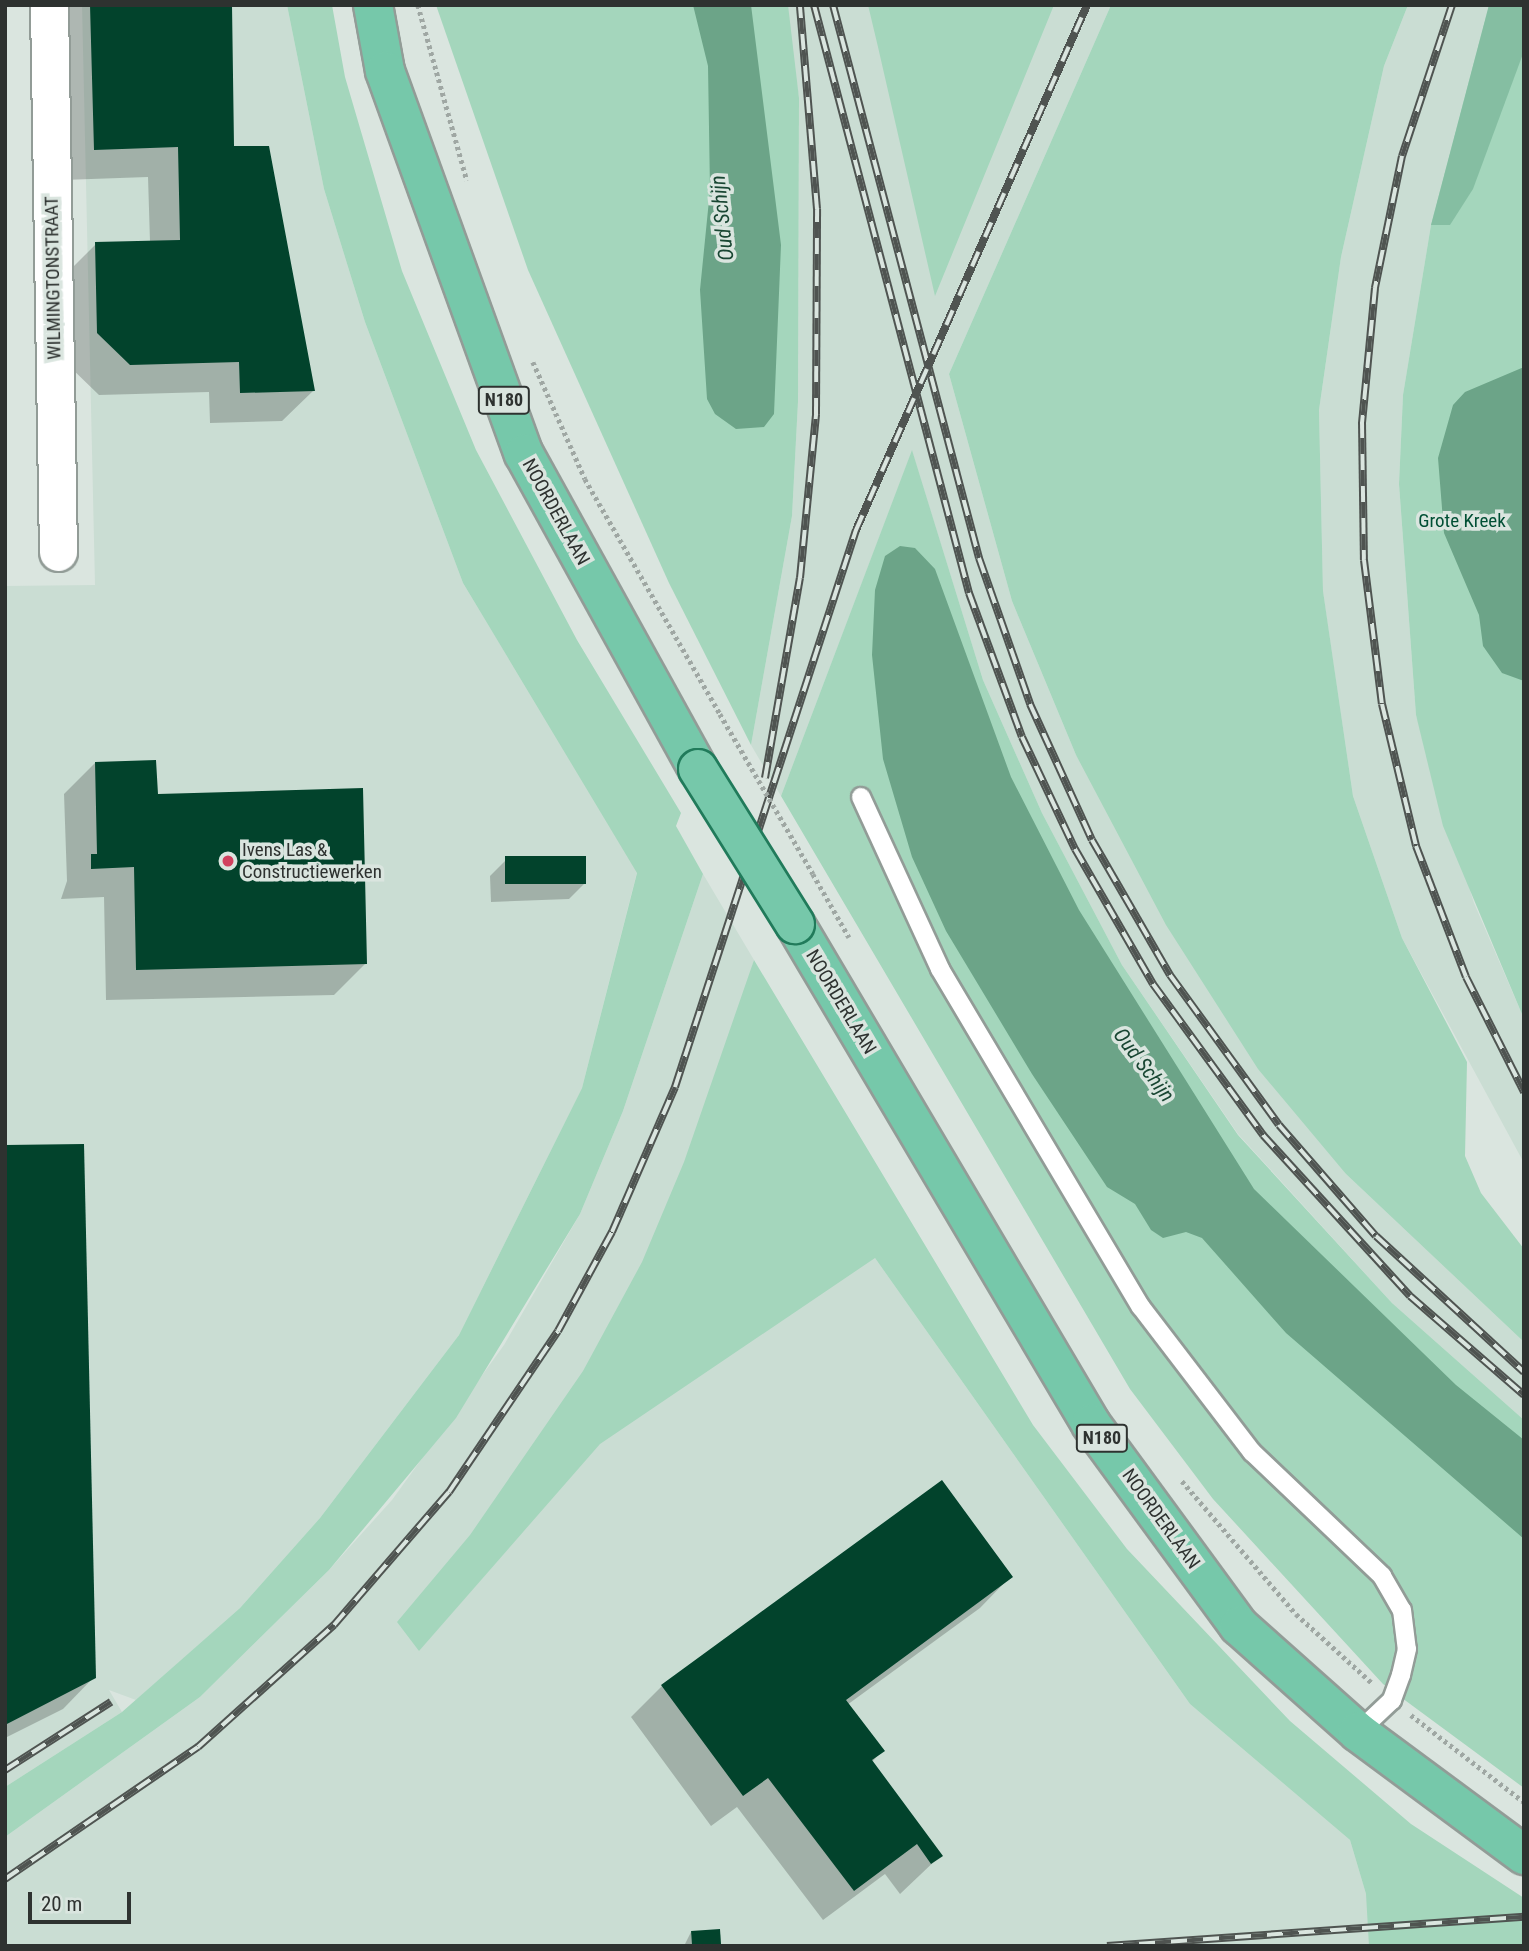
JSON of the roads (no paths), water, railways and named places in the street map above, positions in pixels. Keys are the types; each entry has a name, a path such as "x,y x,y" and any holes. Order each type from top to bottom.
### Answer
{"main road":[{"name":"NOORDERLAAN","path":"373,5 394,97 524,454 698,769 795,924 1091,1424 1240,1626 1358,1732 1524,1855"}],"street":[{"name":"WILMINGTONSTRAAT","path":"49,5 58,552"}],"lane":[{"path":"861,797 940,969 1142,1307 1252,1452 1382,1577 1402,1609 1407,1649 1392,1700 1358,1732"}],"water":[{"name":"Oud Schijn","path":"693,5 751,5 781,245 774,414 764,427 736,429 715,414 707,399 700,290 710,190 708,66"},
{"path":"1524,367 1524,681 1502,673 1483,646 1479,615 1444,533 1438,458 1453,405 1465,392"},
{"name":"Oud Schijn","path":"900,546 915,548 935,569 1011,777 1079,910 1254,1189 1456,1385 1524,1440 1524,1539 1286,1333 1202,1238 1186,1232 1163,1238 1151,1230 1135,1204 1107,1187 1032,1074 946,931 912,857 883,759 872,655 875,590 885,556"}],"railway":[{"path":"765,778 800,578 816,414 817,209 800,5"},
{"path":"814,5 969,593 1022,737 1075,849 1153,984 1263,1135 1410,1296 1524,1395"},
{"path":"833,5 979,558 1030,704 1092,840 1170,975 1279,1125 1376,1236 1524,1372"},
{"path":"5,1879 198,1747 334,1625 449,1492 558,1331 612,1232 675,1087 856,530 1087,5"},
{"path":"1452,5 1402,156 1375,288 1362,422 1364,560 1382,704 1416,846 1466,977 1524,1092"},
{"path":"5,1770 111,1702"},
{"path":"1107,1946 1524,1917"}],"place":[{"name":"Ivens Las & Constructiewerken","path":"228,861"}],"park label":[{"name":"Grote Kreek","path":"1462,521"}]}
